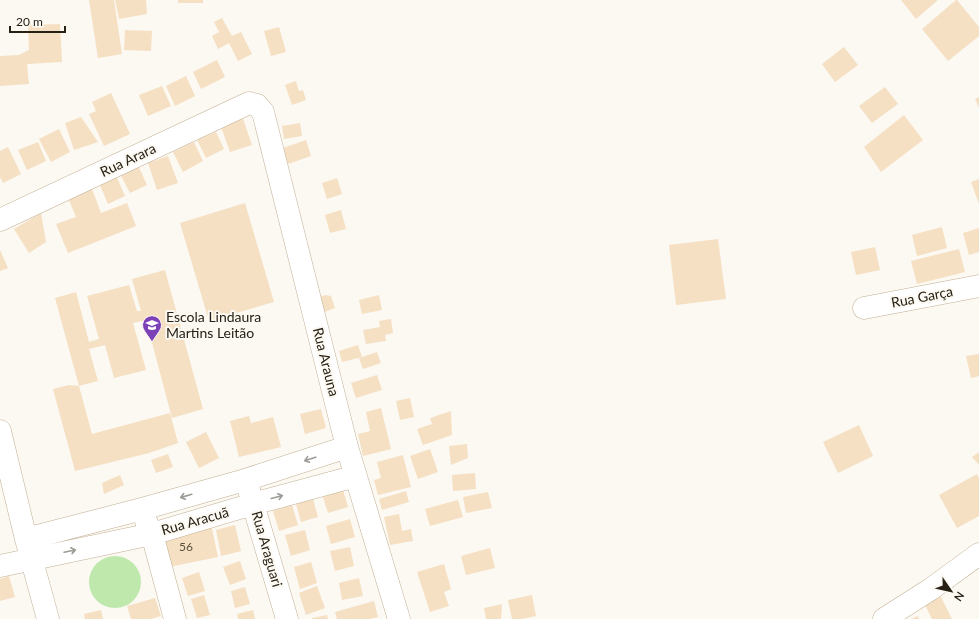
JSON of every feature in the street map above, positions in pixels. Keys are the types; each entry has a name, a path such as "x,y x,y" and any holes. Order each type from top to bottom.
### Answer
{"street":[{"name":"Rua Arara","path":"0,220 249,103 257,104"},
{"name":"Rua Arauna","path":"257,104 262,112 347,447 399,619"},
{"name":"Rua Garça","path":"864,308 979,286"},
{"path":"0,430 48,619"},
{"name":"Rua Aracuã","path":"29,549 142,509 245,480 347,447"},
{"name":"Rua Aracuã","path":"29,549 152,534 253,504 356,476"},
{"name":"Rua Araguari","path":"245,480 287,619"},
{"path":"142,509 152,534 176,619"},
{"path":"0,566 29,549"},
{"path":"884,619 931,589 979,554"}],"green space":[{"path":"110,556 120,556 134,563 141,577 141,587 134,601 120,608 110,608 100,604 93,597 89,587 89,577 93,567 100,560"}],"building":[{"path":"89,0 114,0 122,54 98,58"},
{"path":"115,0 146,0 147,14 119,19"},
{"path":"178,0 203,0 203,3 178,3"},
{"path":"901,0 938,0 916,19"},
{"path":"956,0 979,27 979,36 948,61 922,29"},
{"path":"222,18 232,36 241,32 252,54 238,61 229,43 218,49 212,36 219,32 214,22"},
{"path":"60,24 62,62 27,64 29,84 0,86 0,56 19,55 29,50 28,25"},
{"path":"279,27 286,52 271,56 264,31"},
{"path":"125,30 152,31 151,51 124,50"},
{"path":"844,47 858,65 835,82 822,64"},
{"path":"217,60 225,77 201,89 193,72"},
{"path":"186,76 195,96 175,106 166,86"},
{"path":"296,81 299,91 303,90 306,100 292,105 285,85"},
{"path":"162,86 171,106 148,116 139,95"},
{"path":"885,87 898,104 872,123 859,106"},
{"path":"111,93 130,134 104,146 89,114 96,111 92,102"},
{"path":"979,97 979,108 975,99"},
{"path":"904,115 923,140 881,172 864,147"},
{"path":"242,116 252,145 230,152 220,124"},
{"path":"81,117 98,142 74,150 65,123"},
{"path":"300,123 302,136 284,139 282,126"},
{"path":"59,129 70,152 51,162 39,139"},
{"path":"216,132 224,149 206,158 197,140"},
{"path":"306,140 311,156 288,164 283,148"},
{"path":"38,142 46,161 27,170 18,150"},
{"path":"194,142 203,161 183,172 173,152"},
{"path":"8,147 21,174 3,183 0,177 0,151"},
{"path":"168,156 178,183 157,190 148,163"},
{"path":"138,165 147,185 130,193 120,174"},
{"path":"116,175 125,196 108,204 99,183"},
{"path":"337,178 342,194 327,199 322,183"},
{"path":"979,179 979,204 971,182"},
{"path":"92,189 101,213 127,203 136,226 68,253 56,224 76,217 68,198"},
{"path":"245,203 274,302 209,321 180,223"},
{"path":"341,210 346,229 330,233 325,215"},
{"path":"41,213 46,242 29,253 14,229"},
{"path":"942,227 947,248 917,256 912,235"},
{"path":"979,228 979,252 969,255 963,233"},
{"path":"718,239 726,299 676,305 669,245"},
{"path":"875,247 880,270 856,275 851,252"},
{"path":"959,249 965,272 917,284 911,261"},
{"path":"0,250 8,268 0,271"},
{"path":"165,270 203,409 172,418 146,320 133,323 146,370 114,378 105,345 89,349 98,381 79,386 55,298 76,292 89,342 99,339 87,296 129,285 137,311 141,311 132,279"},
{"path":"325,295 331,296 335,308 322,313 317,298"},
{"path":"379,295 382,310 362,314 359,300"},
{"path":"391,319 393,333 385,335 386,341 366,344 363,330 380,327 379,321"},
{"path":"358,345 362,357 342,362 339,351"},
{"path":"377,352 381,363 363,369 359,358"},
{"path":"979,354 979,376 971,378 966,356"},
{"path":"377,375 382,390 356,398 351,383"},
{"path":"69,385 79,386 92,434 170,413 178,443 149,453 75,471 53,389"},
{"path":"410,398 414,417 400,420 396,401"},
{"path":"381,408 391,449 363,456 358,434 370,431 366,412"},
{"path":"321,409 326,428 305,434 300,414"},
{"path":"451,411 452,435 423,445 417,429 432,424 430,418"},
{"path":"249,416 251,423 273,417 281,447 239,457 230,421"},
{"path":"859,425 873,456 838,473 823,442"},
{"path":"206,432 219,458 199,468 186,442"},
{"path":"467,444 468,458 451,465 449,446"},
{"path":"430,449 438,472 418,479 410,456"},
{"path":"979,452 979,465 972,457"},
{"path":"168,454 173,467 156,473 151,460"},
{"path":"403,455 411,487 378,495 374,480 381,478 377,462"},
{"path":"475,473 476,489 453,491 452,475"},
{"path":"977,474 979,478 979,516 957,528 939,495"},
{"path":"120,475 124,485 104,494 102,483"},
{"path":"343,490 348,507 328,513 323,497"},
{"path":"406,491 409,502 382,510 379,499"},
{"path":"488,492 492,508 466,513 463,497"},
{"path":"313,499 318,517 301,522 296,504"},
{"path":"458,500 463,517 430,526 425,509"},
{"path":"292,505 298,525 279,531 273,511"},
{"path":"399,514 402,531 411,529 413,541 390,545 384,517"},
{"path":"350,519 355,537 331,544 326,526"},
{"path":"211,524 218,557 169,567 162,535"},
{"path":"235,525 241,551 221,556 216,530"},
{"path":"305,530 310,550 291,556 285,535"},
{"path":"350,547 354,566 335,571 330,551"},
{"path":"490,548 495,568 466,575 461,556"},
{"path":"240,561 246,579 230,585 223,567"},
{"path":"311,562 317,583 300,589 294,567"},
{"path":"444,564 451,589 444,592 449,606 430,612 417,572"},
{"path":"199,572 205,591 188,596 182,578"},
{"path":"9,576 15,597 0,601 0,579"},
{"path":"359,578 363,596 342,600 339,583"},
{"path":"317,586 325,608 306,615 299,593"},
{"path":"245,587 250,604 235,608 231,591"},
{"path":"204,595 210,615 197,618 191,599"},
{"path":"532,595 536,616 522,619 512,619 508,600"},
{"path":"940,595 952,619 932,619 924,603"},
{"path":"155,598 161,616 151,619 131,619 127,606"},
{"path":"374,601 378,617 369,619 337,619 335,612"},
{"path":"502,604 501,619 486,619 484,608"},
{"path":"101,610 103,619 85,619 84,614"},
{"path":"253,610 255,619 238,619 237,614"},
{"path":"327,615 328,619 312,619 312,618"},
{"path":"918,616 919,619 911,619"}],"place":[{"name":"Escola Lindaura Martins Leitão","path":"152,342"}]}
